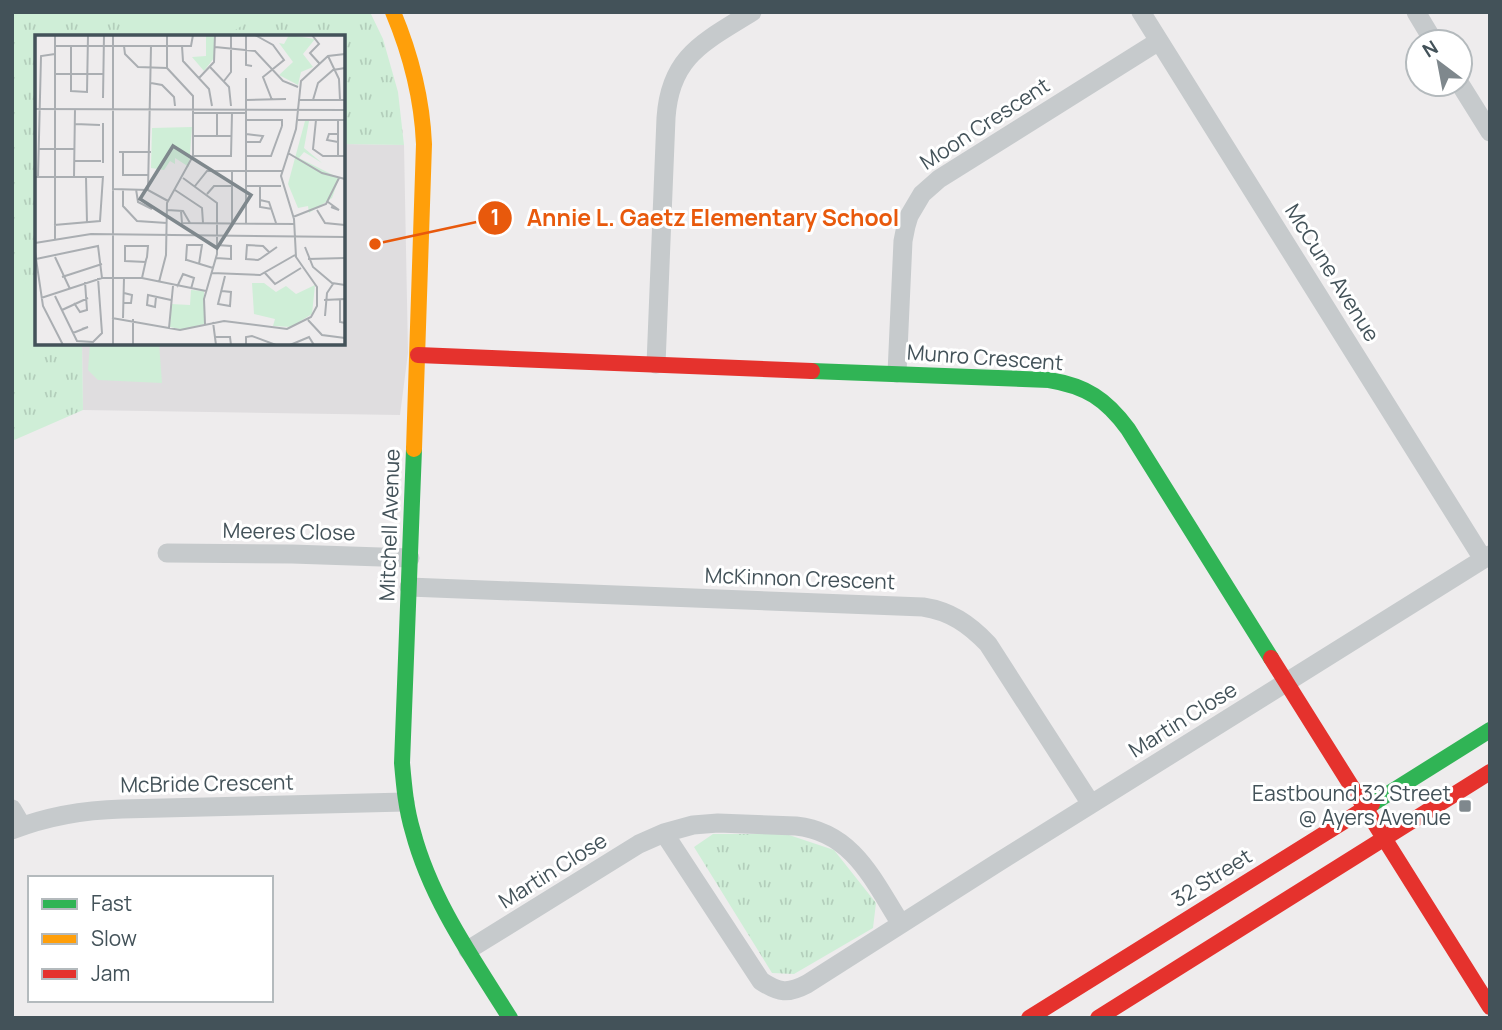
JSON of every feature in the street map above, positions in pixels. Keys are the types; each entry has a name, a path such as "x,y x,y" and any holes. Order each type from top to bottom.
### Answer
{"street":[{"name":"Mitchell Avenue","path":"393,12 409,52 424,124 402,763 405,802 416,846 436,895 510,1018"},
{"path":"656,364 667,103 670,90 681,66 691,54 752,12"},
{"name":"McCune Avenue","path":"1141,12 1486,557"},
{"path":"1416,12 1426,28"},
{"name":"Moon Crescent","path":"897,373 903,241 909,216 922,194 939,178 1159,41"},
{"path":"1469,98 1490,132"},
{"name":"Munro Crescent","path":"418,355 1049,380 1080,386 1114,410 1128,429 1385,839 1483,980 1490,1007"},
{"name":"Meeres Close","path":"167,553 410,558"},
{"name":"Martin Close","path":"664,833 753,972 761,981 776,990 795,990 1486,557"},
{"name":"McKinnon Crescent","path":"409,587 938,609 965,622 988,644 1090,804"},
{"name":"32 Street","path":"1030,1018 1490,730"},
{"path":"1098,1018 1490,772"},
{"name":"McBride Crescent","path":"16,822 102,810 405,802"},
{"name":"Martin Close","path":"468,950 639,844 693,825 718,823 811,827 842,843 863,863 901,924"}],"shaded area":[{"path":"345,144 404,145 408,353 400,415 83,410 82,345 345,345"}],"green space":[{"path":"12,12 370,12 383,39 398,92 404,145 345,144 345,35 35,35 35,345 82,345 83,410 12,441"},
{"path":"112,12 264,12 227,35 126,35"},
{"path":"12,263 35,297 35,345 40,345 12,362"},
{"path":"90,345 159,345 162,383 98,380 88,370"},
{"path":"713,834 786,834 834,850 876,903 873,928 794,974 772,973 694,847"}],"traffic: fast":[{"path":"812,371 1049,380 1074,386 1094,396 1112,410 1128,429 1271,658"},
{"path":"414,449 402,763 407,806 421,857 442,905 510,1018"},
{"path":"1372,804 1490,730"}],"traffic: slow":[{"path":"393,12 414,77 424,144 414,449"}],"traffic: jam":[{"path":"418,355 812,371"},
{"path":"1271,658 1490,1007"},
{"path":"1098,1018 1490,772"},
{"path":"1029,1018 1372,804"}],"place":[{"name":"Annie L. Gaetz Elementary School","path":"375,244"},
{"name":"Eastbound 32 Street @ Ayers Avenue","path":"1465,806"}]}
